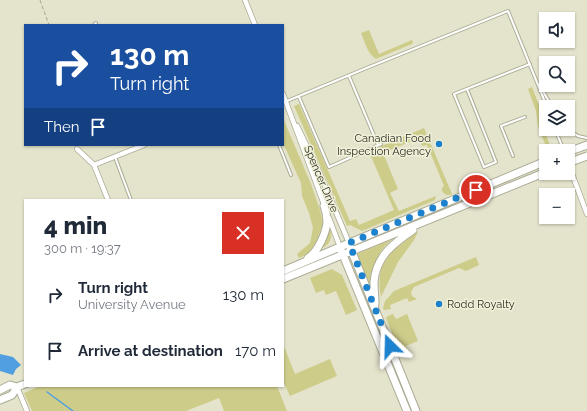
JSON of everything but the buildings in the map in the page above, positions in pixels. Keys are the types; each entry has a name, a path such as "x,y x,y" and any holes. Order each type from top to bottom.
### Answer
{"main road":[{"path":"575,149 587,145"},
{"path":"575,160 587,156"},
{"path":"285,271 539,164"},
{"path":"284,279 539,175"},
{"path":"285,271 311,256 316,251 326,223 324,206"},
{"path":"376,310 374,283 377,268 390,246 424,222"},
{"name":"Spencer Drive","path":"349,243 416,411"},
{"path":"340,247 407,411"},
{"path":"0,400 12,395 17,388 24,384"},
{"path":"0,390 10,385 17,388"}],"street":[{"path":"245,0 255,24"},
{"name":"Spencer Drive","path":"284,102 318,169 349,243"},
{"name":"Spencer Drive","path":"288,109 340,247"},
{"path":"94,165 142,146"},
{"path":"77,149 94,165 108,199"},
{"path":"574,180 587,214"},
{"path":"17,388 27,411"}],"lane":[{"path":"284,102 508,11 530,64 548,100"},
{"path":"467,89 496,162 484,167 454,94 530,64"},
{"path":"299,96 329,167 380,144 349,76"},
{"path":"536,77 544,100"},
{"path":"513,156 501,126 525,116"},
{"path":"575,134 587,138"},
{"path":"279,146 291,175"},
{"path":"115,157 131,199"}],"path":[{"path":"40,0 49,24"}],"shaded area":[{"path":"369,30 379,54 412,40 413,42 412,44 376,59 368,51 361,33"},
{"path":"532,87 539,105 539,129 536,111 528,89"},
{"path":"299,104 350,221 356,219 359,225 394,210 370,154 379,147 424,128 452,194 446,195 442,191 444,186 427,145 422,146 419,138 383,153 398,189 390,193 399,211 436,196 435,200 362,231 350,225 347,226 294,106"},
{"path":"284,120 311,184 323,222 316,244 309,254 299,258 297,254 310,243 313,228 302,196 301,183 284,145"},
{"path":"542,136 546,136 549,144 545,144"},
{"path":"328,223 331,232 329,243 318,250"},
{"path":"418,232 398,262 381,297 380,275 387,258 400,245"},
{"path":"393,239 383,248 376,260 370,286 357,254"},
{"path":"476,257 479,265 466,271 459,268 414,287 411,292 412,296 417,299 409,302 407,298 390,305 391,309 384,310 383,308 385,301 394,291"},
{"path":"332,269 342,275 357,310 346,315 336,291 326,295 324,290 316,293 310,278"},
{"path":"393,314 396,319 407,314 418,341 406,346 407,350 400,353 386,318"},
{"path":"284,346 295,374 330,359 337,376 290,396 284,383"},
{"path":"38,387 277,387 287,411 224,411 219,398 186,411 32,411 24,393"}],"water":[{"path":"0,354 13,357 21,365 16,369 13,375 0,371"}],"waterway":[{"path":"47,392 73,411"}],"place":[{"name":"Canadian Food Inspection Agency","path":"439,144"},
{"name":"Rodd Royalty","path":"439,304"}],"route":[{"path":"390,346 349,243 476,190"}]}
